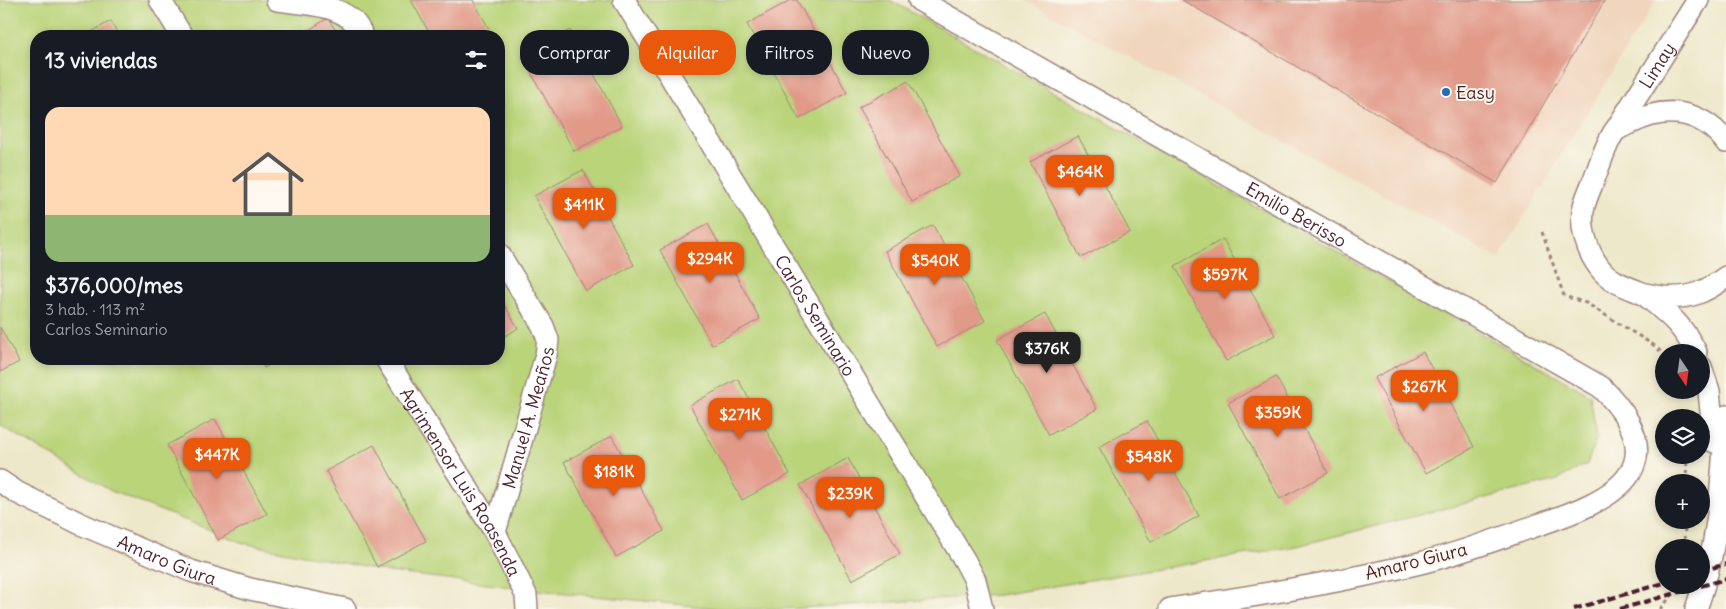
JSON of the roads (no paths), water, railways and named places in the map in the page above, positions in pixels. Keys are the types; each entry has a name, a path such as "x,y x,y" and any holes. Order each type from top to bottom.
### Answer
{"street":[{"path":"160,0 178,30"},
{"path":"278,0 330,8 354,21 359,30"},
{"name":"Carlos Seminario","path":"624,0 965,561 975,580 982,609"},
{"name":"Emilio Berisso","path":"919,0 1601,387 1618,404 1630,424 1636,444 1635,459"},
{"name":"Limay","path":"1644,295 1617,283 1599,268 1583,233 1583,208 1605,150 1615,131 1698,0"},
{"path":"1615,131 1639,119 1662,113 1685,113 1706,122 1726,142"},
{"name":"Manuel A. Meaños","path":"495,532 546,355 548,340 543,326 505,264"},
{"path":"1644,295 1679,298 1692,296 1712,287 1726,277"},
{"path":"1644,295 1674,319 1692,344"},
{"name":"Agrimensor Luis Roasenda","path":"390,365 495,532 526,595 527,609"},
{"path":"1710,391 1720,505"},
{"path":"1696,609 1711,556 1720,505 1726,416"},
{"name":"Amaro Giura","path":"1170,609 1242,598 1421,563 1488,542 1574,512 1600,498 1616,488 1630,473 1635,459"},
{"name":"Amaro Giura","path":"0,481 81,524 192,571 250,589 345,609"}],"railway":[{"path":"1710,568 1726,564"},
{"path":"1620,609 1726,579"},
{"path":"1574,609 1655,586"}],"place":[{"name":"Easy","path":"1446,92"}]}
